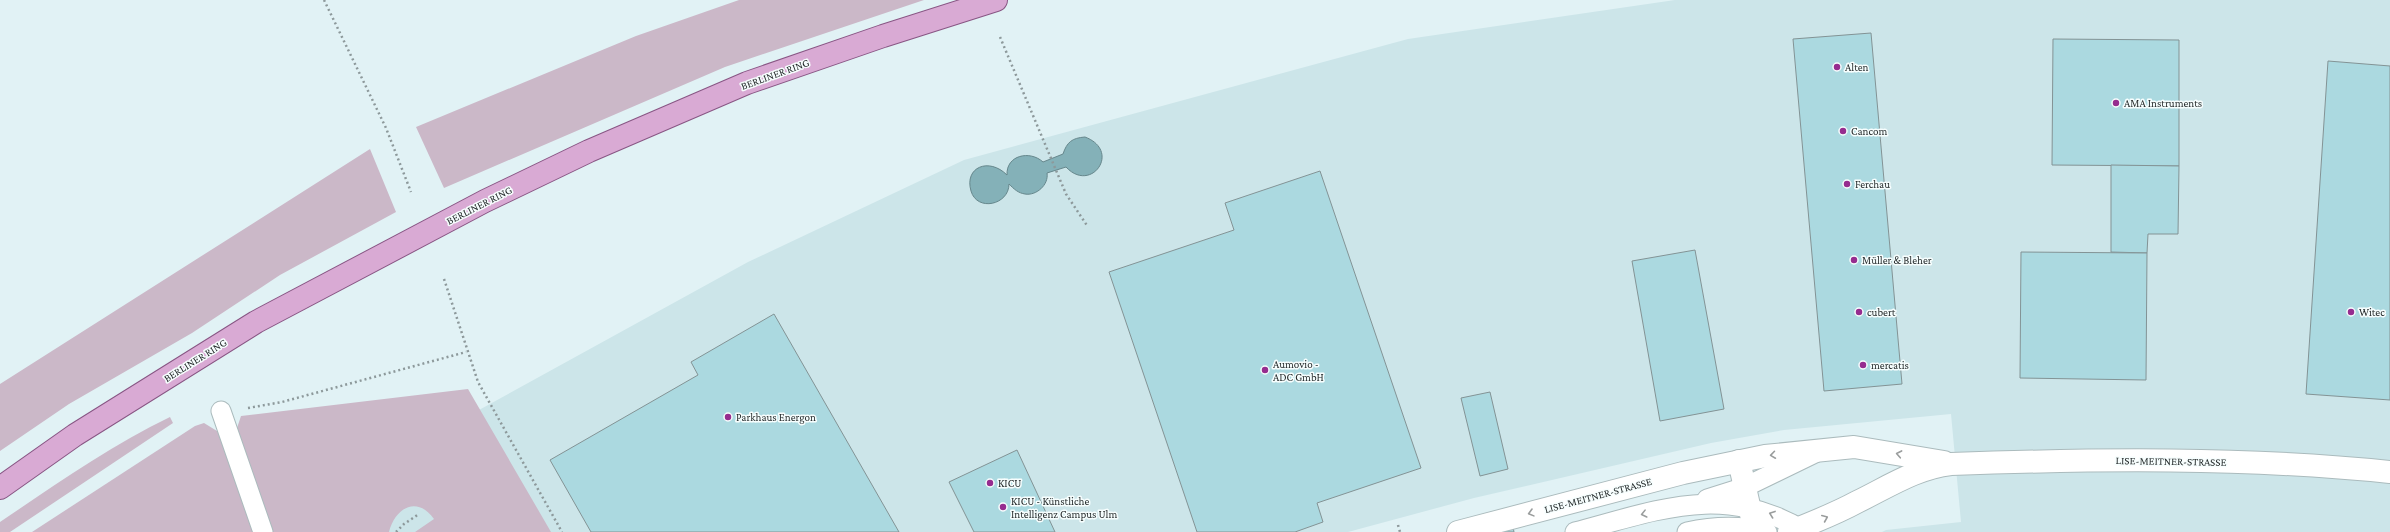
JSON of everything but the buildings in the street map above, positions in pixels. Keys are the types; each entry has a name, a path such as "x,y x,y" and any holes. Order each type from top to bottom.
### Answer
{"main road":[{"name":"BERLINER RING","path":"0,488 75,435 256,322 485,201 589,151 747,83 883,36 996,0"}],"street":[{"name":"LISE-MEITNER-STRASSE","path":"1458,532 1682,473 1739,461 1826,448 1866,448 1951,464"},
{"path":"1739,461 1749,508 1759,531"},
{"name":"LISE-MEITNER-STRASSE","path":"1798,531 1905,477 1933,467 1951,464 2074,461 2195,461 2390,472"}],"lane":[{"path":"221,410 263,532"},
{"path":"1575,532 1710,498 1745,487 1826,448"},
{"path":"1669,508 1714,503 1749,508 1779,517 1798,531"},
{"path":"1687,532 1711,527 1759,531"}],"path":[{"path":"324,0 386,128 411,192"},
{"path":"1000,37 1049,149 1066,194 1088,227"},
{"path":"444,280 466,352 489,405 562,532"},
{"path":"221,410 282,402 466,352"},
{"path":"396,532 404,524 419,514"},
{"path":"1398,525 1400,532"}],"shaded area":[{"path":"739,0 924,0 725,67 444,188 416,127 636,36"},
{"path":"1675,0 2390,0 2390,532 1882,532 1886,530 1961,522 1951,414 1784,430 1711,443 1474,498 1348,532 127,532 468,416 748,262 964,160 1408,39"},
{"path":"370,149 396,212 280,275 192,333 69,404 0,451 0,384"},
{"path":"468,389 551,532 415,532 434,519 421,508 414,506 401,511 396,516 389,532 271,532 237,428 241,416"},
{"path":"170,417 173,423 10,532 0,532 0,522 62,480 126,440"},
{"path":"204,423 217,431 222,440 253,532 32,532 195,426"}],"water":[{"path":"1085,137 1096,143 1101,151 1102,160 1099,167 1093,173 1085,176 1076,174 1066,167 1047,173 1046,182 1044,185 1041,189 1033,193 1020,193 1009,184 1008,191 999,201 986,204 979,202 974,198 971,191 971,176 980,167 993,167 1007,175 1010,163 1020,156 1032,156 1043,162 1063,154 1066,146 1071,141 1077,138"}],"place":[{"name":"Alten","path":"1837,67"},
{"name":"AMA Instruments","path":"2116,103"},
{"name":"Cancom","path":"1843,131"},
{"name":"Ferchau","path":"1847,184"},
{"name":"Müller & Bleher","path":"1854,260"},
{"name":"cubert","path":"1859,312"},
{"name":"Witec","path":"2351,312"},
{"name":"mercatis","path":"1863,365"},
{"name":"Aumovio - ADC GmbH","path":"1265,370"},
{"name":"Parkhaus Energon","path":"728,417"},
{"name":"KICU","path":"990,483"},
{"name":"KICU - Künstliche Intelligenz Campus Ulm","path":"1003,507"}]}
